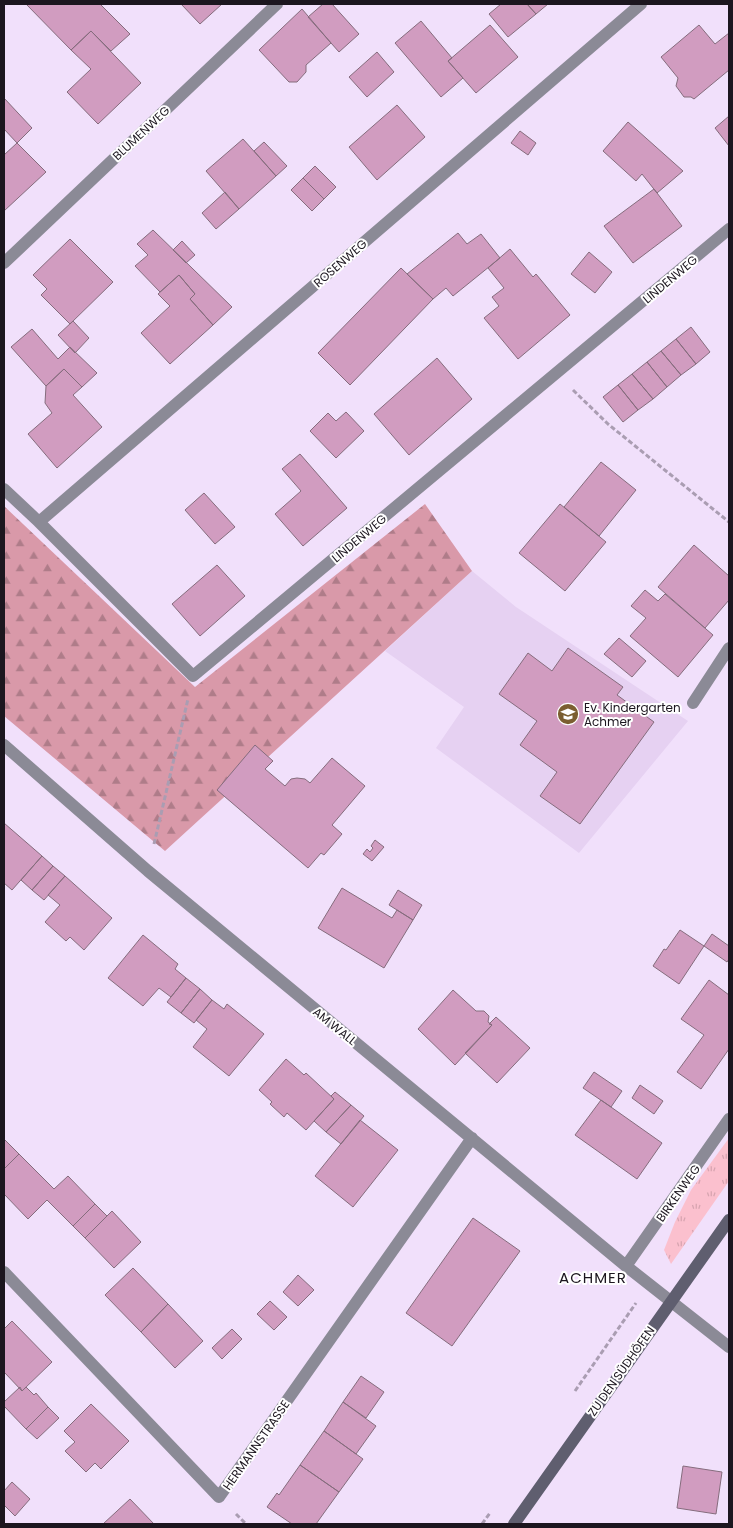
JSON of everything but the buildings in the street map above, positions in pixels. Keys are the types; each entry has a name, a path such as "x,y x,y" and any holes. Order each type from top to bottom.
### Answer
{"street":[{"name":"BLUMENWEG","path":"4,263 278,4"},
{"name":"ROSENWEG","path":"39,522 641,4"},
{"name":"LINDENWEG","path":"193,676 729,230"},
{"path":"4,489 193,676"},
{"path":"693,702 729,648"},
{"name":"AM WALL","path":"4,745 148,872 670,1302 729,1347"},
{"name":"BIRKENWEG","path":"626,1266 729,1119"},
{"name":"HERMANNSTRASSE","path":"4,1272 219,1497 472,1138"},
{"name":"ZU DEN SÜDHÖFEN","path":"514,1524 729,1220"}],"path":[{"path":"556,374 608,424 729,522"},
{"path":"148,872 193,676"}],"shaded area":[{"name":"Ev. Kindergarten Achmer","path":"472,571 516,607 688,721 579,853 436,748 464,707 385,651"}],"green space":[{"path":"425,504 472,571 165,851 4,716 4,506 195,687"},
{"path":"729,1138 729,1181 671,1264 664,1250 675,1222 691,1190"}],"place":[{"name":"Ev. Kindergarten Achmer","path":"568,714"}],"district":[{"name":"ACHMER","path":"593,1277"}]}
